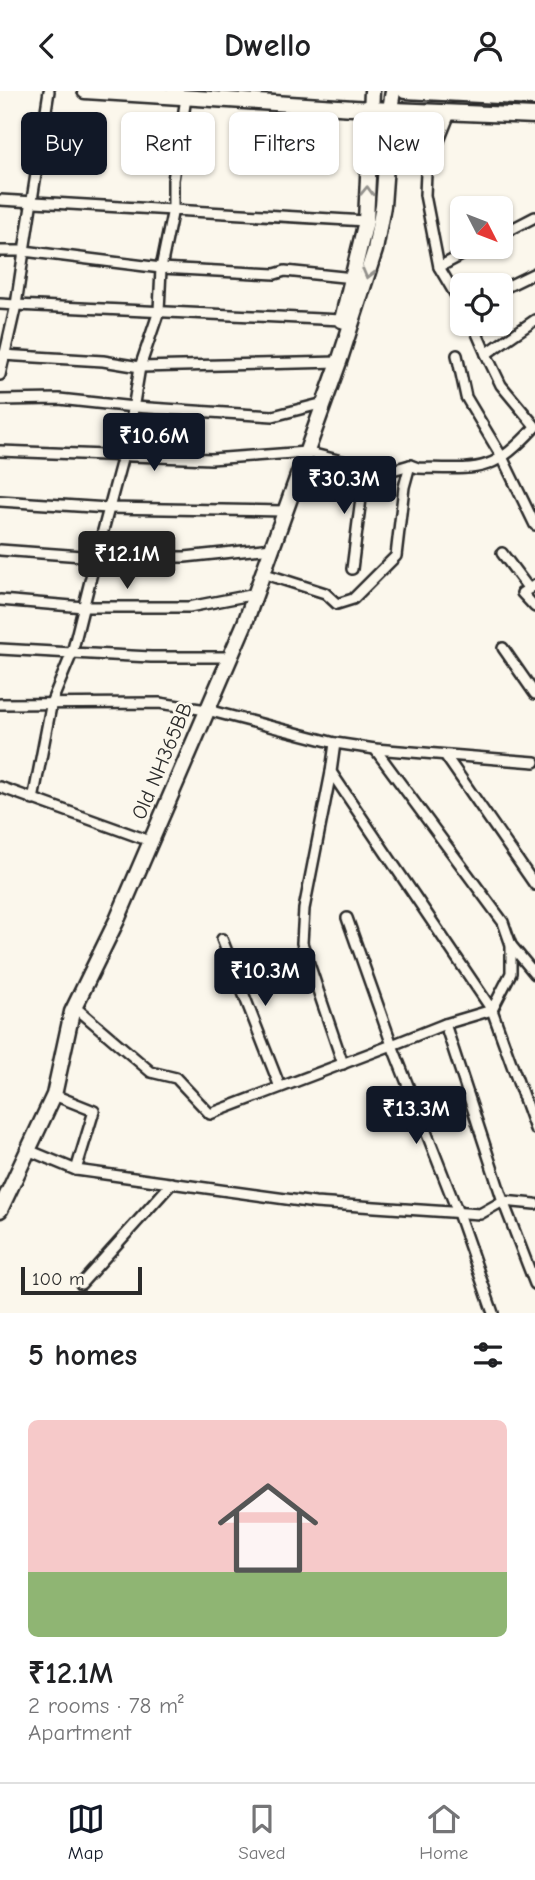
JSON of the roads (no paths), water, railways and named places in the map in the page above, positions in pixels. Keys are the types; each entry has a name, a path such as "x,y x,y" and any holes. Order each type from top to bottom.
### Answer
{"main road":[{"path":"85,91 370,109 535,116"},
{"name":"Old NH365BB","path":"0,1210 54,1095 75,1007 117,920 256,594 340,362 353,278 366,221 372,91"},
{"name":"Old NH365BB","path":"346,322 363,293 375,250 386,179 393,91"},
{"path":"405,91 535,98"}],"street":[{"path":"0,375 2,355 16,305 49,91"},
{"path":"33,800 51,701 72,653 134,407 140,367 159,311 161,268 173,209 173,180 186,98"},
{"path":"450,286 439,267 425,195 426,173 451,111"},
{"path":"0,200 366,221"},
{"path":"513,228 535,217"},
{"path":"0,251 24,251 161,268 275,274 285,271 353,278"},
{"path":"439,267 455,259"},
{"path":"513,284 535,273"},
{"path":"0,304 346,322"},
{"path":"486,354 535,320"},
{"path":"0,451 211,459 306,452 389,471 410,465 418,468 470,469 503,459 535,426 501,385 478,336"},
{"path":"2,355 103,361 140,367 340,362"},
{"path":"457,355 467,397 503,459 535,525"},
{"path":"0,400 59,399 273,416 324,403"},
{"path":"262,573 325,593 337,604 353,599 396,556 404,487 410,465"},
{"path":"352,569 365,467"},
{"path":"0,501 108,507 284,511"},
{"path":"0,550 96,557 185,557 272,548"},
{"path":"502,553 532,587 522,593 535,607"},
{"path":"0,600 84,607 189,607 256,594"},
{"path":"503,648 535,694"},
{"path":"0,649 151,657 230,657"},
{"path":"0,704 51,701 159,703 207,710 335,743 375,749 535,762"},
{"path":"335,743 304,909 302,943 343,1064"},
{"path":"75,1007 151,1072 176,1078 210,1114 445,1024 492,1010 511,973 511,946 503,922 375,749"},
{"path":"445,755 535,885"},
{"path":"331,772 492,1010 535,1129"},
{"path":"0,787 150,841"},
{"path":"347,918 493,1313"},
{"path":"222,939 280,1087"},
{"path":"511,946 533,971"},
{"path":"511,973 533,971"},
{"path":"445,1024 503,1201 535,1284"},
{"path":"54,1095 94,1111 76,1170"},
{"path":"28,1150 76,1170 315,1203 480,1214 503,1201 535,1204"},
{"path":"81,1283 172,1183"}]}
